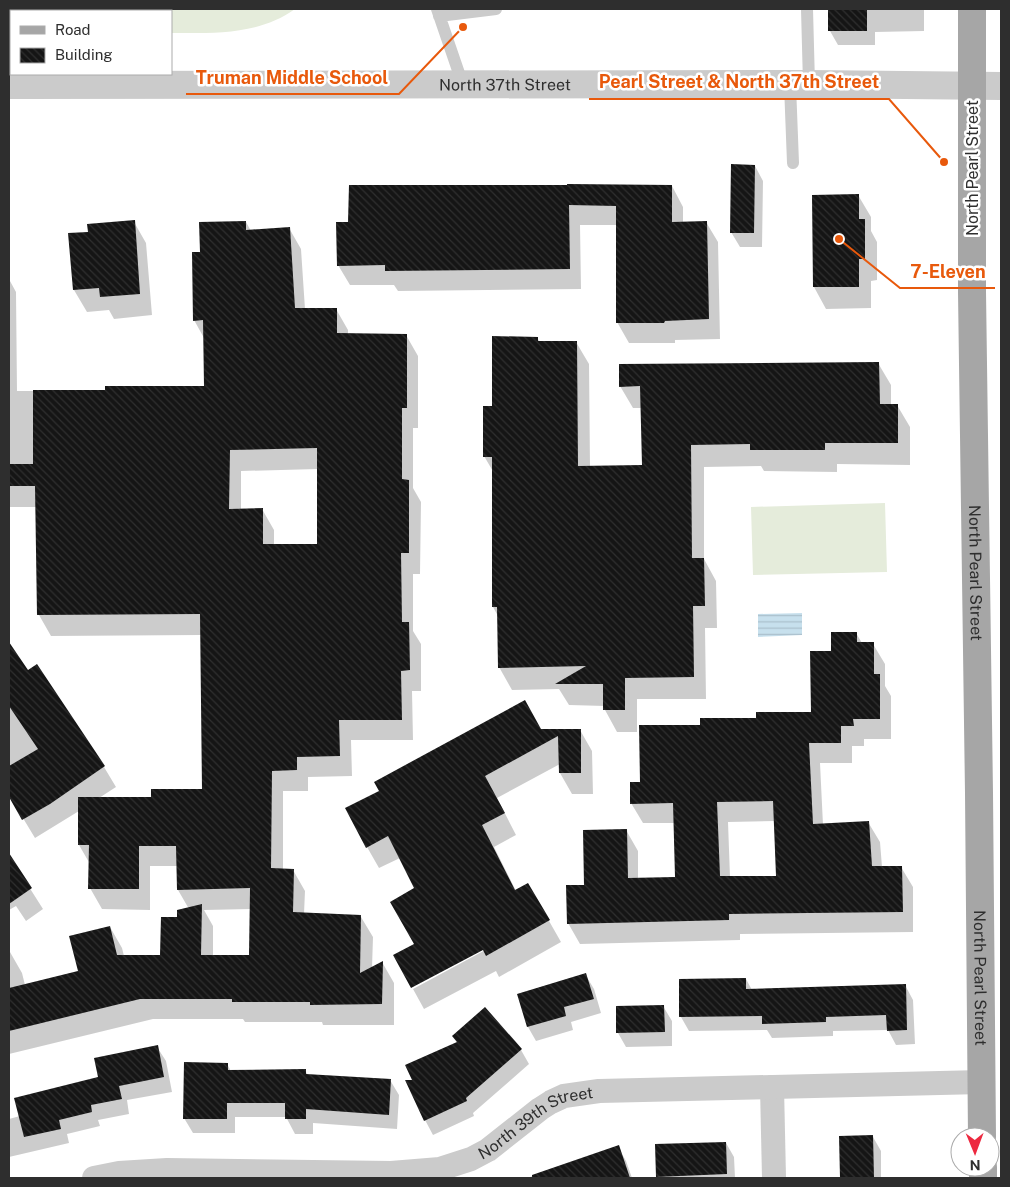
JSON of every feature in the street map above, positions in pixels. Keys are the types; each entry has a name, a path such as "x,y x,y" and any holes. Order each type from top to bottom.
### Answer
{"main road":[{"name":"North Pearl Street","path":"972,9 971,260 980,793 982,1127"}],"street":[{"name":"North 37th Street","path":"9,85 799,84 1001,86"},
{"name":"North 39th Street","path":"94,1178 119,1173 166,1170 391,1173 440,1169 471,1159 488,1150 540,1109 564,1096 600,1090 982,1082"},
{"path":"772,1087 774,1178"}],"lane":[{"path":"463,85 438,12 496,9"},
{"path":"793,163 807,9"}],"green space":[{"path":"9,9 295,9 266,24 251,28 236,31 187,33 172,33 172,10 10,10 9,34"},
{"path":"885,503 887,572 753,575 751,507"}],"water":[{"path":"802,613 802,635 758,637 758,614"}],"building":[{"path":"828,9 867,9 867,31 828,31"},
{"path":"731,164 755,165 754,233 730,233"},
{"path":"349,185 672,185 672,222 707,221 709,319 665,321 664,323 616,323 616,206 569,205 570,269 385,271 385,265 337,266 336,222 348,222"},
{"path":"859,194 859,219 865,219 865,259 859,259 859,287 813,287 812,195"},
{"path":"135,220 140,294 100,297 99,288 73,290 68,233 88,232 87,224"},
{"path":"246,221 246,230 290,227 295,308 337,308 337,333 407,334 407,408 402,408 402,479 409,480 409,553 401,553 402,622 409,622 410,670 401,671 402,720 339,720 340,756 297,757 297,770 272,771 271,868 294,869 293,912 361,915 360,973 383,961 382,1004 310,1005 310,1002 232,1002 232,999 140,999 9,1031 9,988 78,971 69,936 110,926 117,955 160,955 161,917 177,917 177,910 202,904 201,955 249,955 250,888 177,890 176,846 139,846 139,889 88,889 89,845 78,845 78,797 151,797 151,789 202,789 200,614 37,615 35,486 9,486 9,464 33,464 33,390 105,390 105,386 204,386 203,320 193,321 192,252 200,252 199,222","holes":["317,448 317,544 263,544 263,508 229,509 230,450"]},
{"path":"492,336 538,337 538,341 577,341 578,466 642,465 640,386 619,387 619,364 879,362 880,404 898,404 898,443 825,443 825,450 750,450 750,444 691,445 692,558 704,558 705,606 693,606 694,677 625,678 625,710 603,710 603,684 555,684 586,666 498,668 497,607 492,607 492,457 483,457 483,406 492,406"},
{"path":"831,632 857,632 857,642 874,642 874,674 880,674 880,719 853,719 854,726 841,726 841,743 809,743 813,824 869,821 872,866 902,866 903,912 729,914 729,920 567,924 566,885 584,885 583,830 627,829 628,878 675,877 673,803 630,804 630,782 640,782 639,725 700,725 700,718 756,718 756,712 811,712 810,651 831,651","holes":["773,801 776,876 720,876 717,802"]},
{"path":"9,642 28,670 37,664 105,766 50,804 22,820 9,797 9,766 38,749 9,706"},
{"path":"525,700 541,729 581,729 581,773 559,773 558,736 485,776 505,813 482,825 515,890 528,883 550,920 486,956 483,950 411,988 393,955 414,944 390,902 414,888 388,836 366,848 345,808 379,791 374,782"},
{"path":"9,853 32,888 9,904"},
{"path":"586,973 594,999 564,1007 566,1016 527,1027 517,994"},
{"path":"746,978 746,989 906,984 907,1030 887,1031 886,1015 826,1017 826,1022 762,1024 762,1016 679,1017 679,979"},
{"path":"664,1005 665,1032 616,1033 616,1006"},
{"path":"485,1007 522,1049 466,1098 467,1101 424,1121 405,1080 412,1080 405,1065 457,1042 452,1036"},
{"path":"158,1045 164,1077 119,1086 122,1099 91,1105 92,1112 59,1120 61,1129 24,1137 14,1098 98,1077 94,1058"},
{"path":"184,1062 228,1063 228,1070 306,1069 306,1074 391,1079 389,1115 306,1109 306,1119 285,1119 285,1103 227,1103 227,1119 183,1119"},
{"path":"873,1135 874,1178 840,1178 839,1136"},
{"path":"726,1142 727,1174 656,1177 655,1144"},
{"path":"619,1145 630,1178 532,1178 532,1175"}],"place":[{"name":"Truman Middle School","path":"463,27"},
{"name":"Pearl Street & North 37th Street","path":"944,162"},
{"name":"7-Eleven","path":"839,239"}]}
